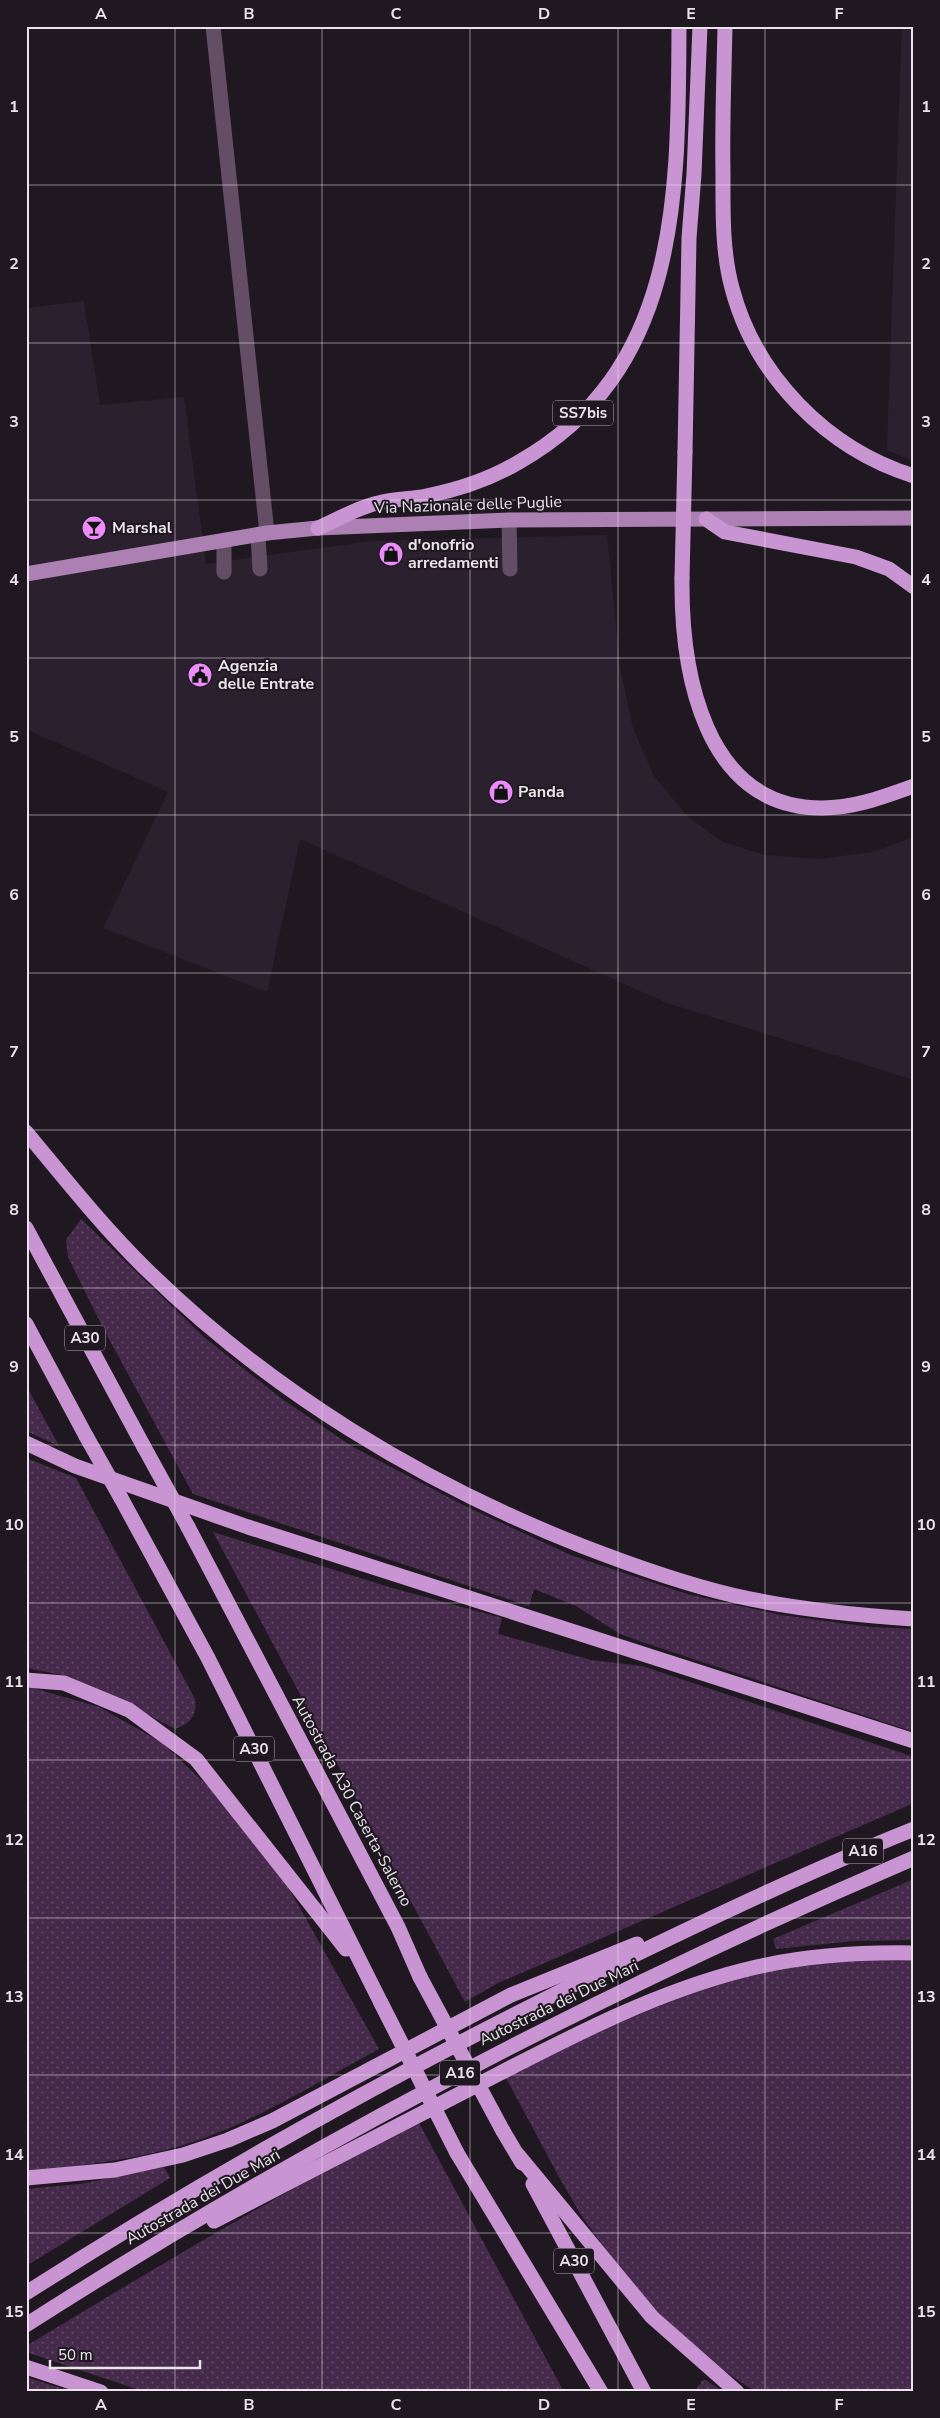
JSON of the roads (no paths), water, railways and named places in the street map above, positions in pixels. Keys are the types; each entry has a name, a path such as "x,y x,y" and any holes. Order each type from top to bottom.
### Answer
{"highway":[{"name":"SS7bis","path":"318,528 377,503 428,496 475,481 518,463 564,432 597,400 627,358 648,313 662,269 678,143 679,26"},
{"name":"SS7bis","path":"700,26 694,174 689,238 682,578 684,641 695,694 712,739 734,772 764,795 790,804 821,808 853,806 907,789 914,778"},
{"path":"725,26 722,123 724,234 731,286 742,319 757,351 787,392 809,416 863,454 892,469 914,476"},
{"name":"SS7bis","path":"678,143 689,238"},
{"path":"706,519 725,532 856,557 890,569 914,587"},
{"path":"26,1132 81,1198 146,1269 210,1328 279,1382 357,1434 433,1477 522,1522 658,1573 730,1594 787,1606 914,1619"},
{"name":"Autostrada A30 Caserta-Salerno","path":"26,1228 188,1527 398,1927 420,1977 503,2131 518,2155 644,2392"},
{"name":"A30","path":"26,1324 208,1658 457,2153 600,2392"},
{"path":"26,1443 75,1466 248,1527 914,1741"},
{"path":"26,1680 64,1683 129,1710 196,1759 366,1974"},
{"name":"Autostrada dei Due Mari","path":"26,2293 226,2172 437,2055 541,2000 672,1937 914,1829"},
{"name":"Autostrada dei Due Mari","path":"26,2325 256,2185 537,2032 685,1961 914,1858"},
{"path":"26,2178 115,2170 183,2155 228,2140 272,2121 511,1995 812,1873"},
{"path":"86,2287 458,2095 630,2009 743,1970 836,1954 914,1953"},
{"path":"518,2155 652,2318 737,2392"},
{"path":"26,2367 101,2392"}],"main road":[{"name":"Via Nazionale delle Puglie","path":"26,574 263,534 318,528 510,520 914,518"}],"lane":[{"path":"213,26 263,534 260,570"},
{"path":"510,520 510,569"},
{"path":"224,541 224,572"}],"place":[{"name":"Marshal","path":"94,528"},
{"name":"d'onofrio arredamenti","path":"391,554"},
{"name":"Agenzia delle Entrate","path":"200,675"},
{"name":"Panda","path":"501,792"}]}
